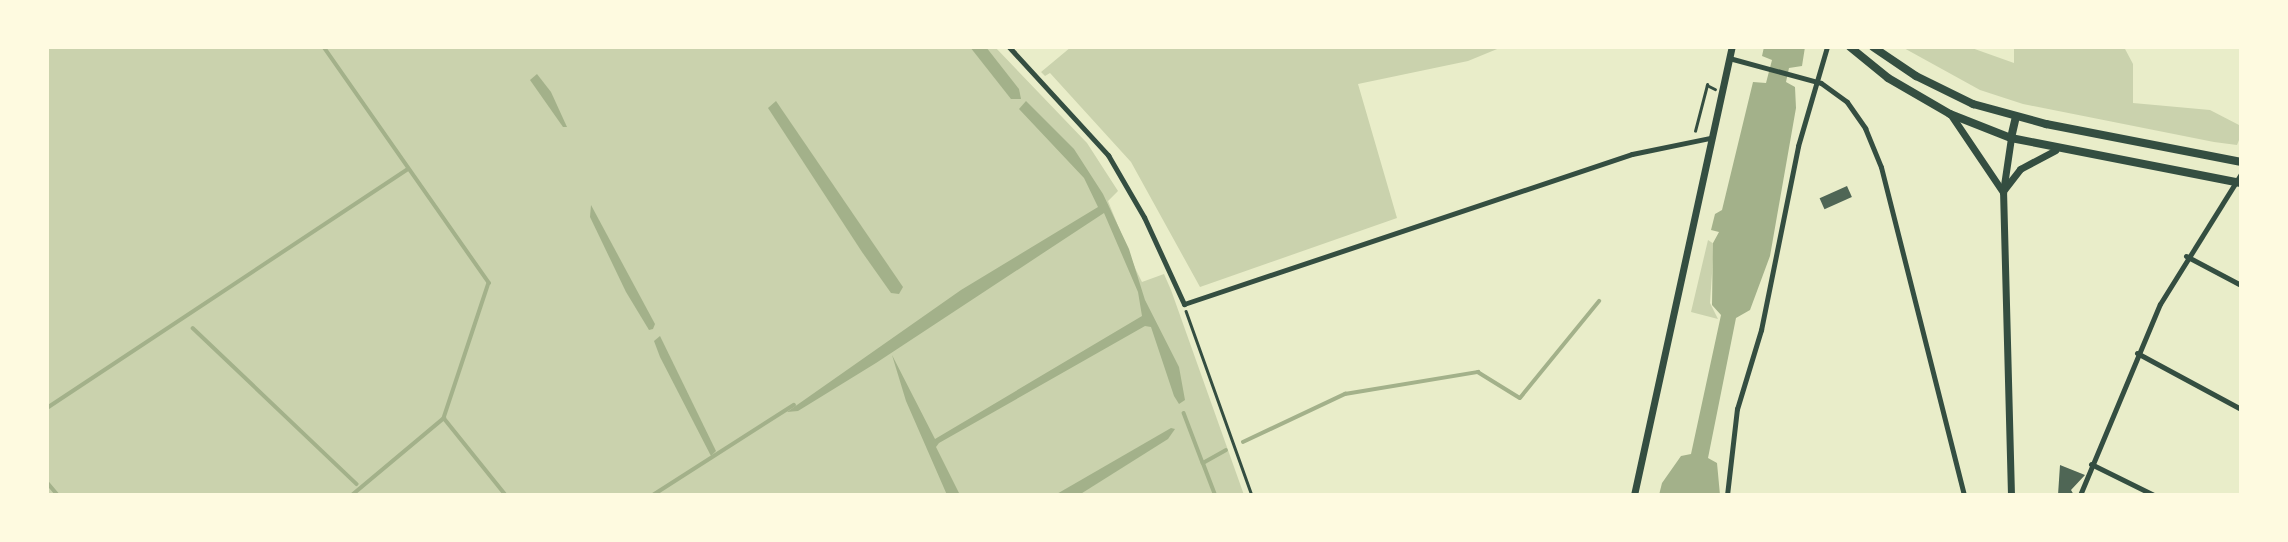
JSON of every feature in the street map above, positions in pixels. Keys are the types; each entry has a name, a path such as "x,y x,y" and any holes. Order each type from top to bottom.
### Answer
{"main road":[{"path":"1634,495 1732,47"},
{"path":"1850,47 1950,114 2011,138 2055,150 2241,183"},
{"path":"1873,47 1943,91 2016,117 2238,161"},
{"path":"1950,114 2003,192"},
{"path":"2011,495 2003,192 2016,117"},
{"path":"2003,192 2020,169 2055,150"}],"street":[{"path":"1010,47 1108,155 1144,217 1184,304 1632,154 1710,138"},
{"path":"1727,495 1737,409 1769,298 1798,146 1821,83 1828,47"},
{"path":"1729,58 1821,83 1847,102 1878,158 1964,495"},
{"path":"2080,495 2137,353 2186,256 2241,174"},
{"path":"2186,256 2241,285"},
{"path":"2137,353 2241,409"},
{"path":"2091,464 2154,495"}],"path":[{"path":"1692,141 1707,85"},
{"path":"1184,304 1252,495"}],"shaded area":[{"path":"47,47 995,47 1087,143 1118,191 1108,201 1136,270 1142,282 1164,274 1244,495 47,495"},
{"path":"970,47 986,47 1019,89 1021,99 1011,99"},
{"path":"1071,47 1502,47 1468,61 1358,84 1397,218 1200,287 1131,162 1050,73 1045,76 1041,72"},
{"path":"1764,47 1805,47 1802,66 1789,68 1786,82 1795,87 1796,108 1770,256 1750,310 1736,318 1708,458 1717,463 1720,495 1659,495 1662,483 1681,456 1691,454 1721,315 1712,305 1713,243 1719,232 1711,230 1715,214 1722,210 1753,82 1766,83 1772,60 1762,56"},
{"path":"1902,47 1969,47 2014,63 2014,47 2124,47 2133,64 2133,103 2210,110 2239,125 2241,135 2237,145 2214,142 2023,104 1980,90"},
{"path":"537,74 551,92 567,127 563,127 530,80"},
{"path":"776,101 903,287 899,294 891,293 862,252 768,108"},
{"path":"1026,101 1074,149 1103,194 1129,249 1145,300 1179,367 1185,400 1179,404 1174,396 1151,327 1145,326 939,443 936,447 960,495 947,495 906,401 892,355 935,439 1142,316 1138,292 1104,213 876,363 798,411 787,412 961,290 1098,207 1084,178 1019,109"},
{"path":"591,205 655,324 653,329 649,330 626,292 590,217"},
{"path":"1708,240 1714,244 1710,303 1718,319 1691,312"},
{"path":"660,336 716,451 711,456 660,357 654,341"},
{"path":"1171,428 1175,429 1168,439 1079,495 1055,495"}],"building":[{"path":"1847,186 1852,197 1824,209 1820,198"},
{"path":"2060,465 2085,475 2071,490 2074,495 2058,495"}],"waterway":[{"path":"324,47 489,283 444,418 506,495"},
{"path":"47,408 407,170"},
{"path":"1243,442 1345,394 1478,372 1520,398 1599,301"},
{"path":"193,328 357,484"},
{"path":"653,495 794,405"},
{"path":"1184,413 1203,463"},
{"path":"352,495 444,418"},
{"path":"1215,495 1203,463 1226,450"},
{"path":"47,482 58,495"}]}
